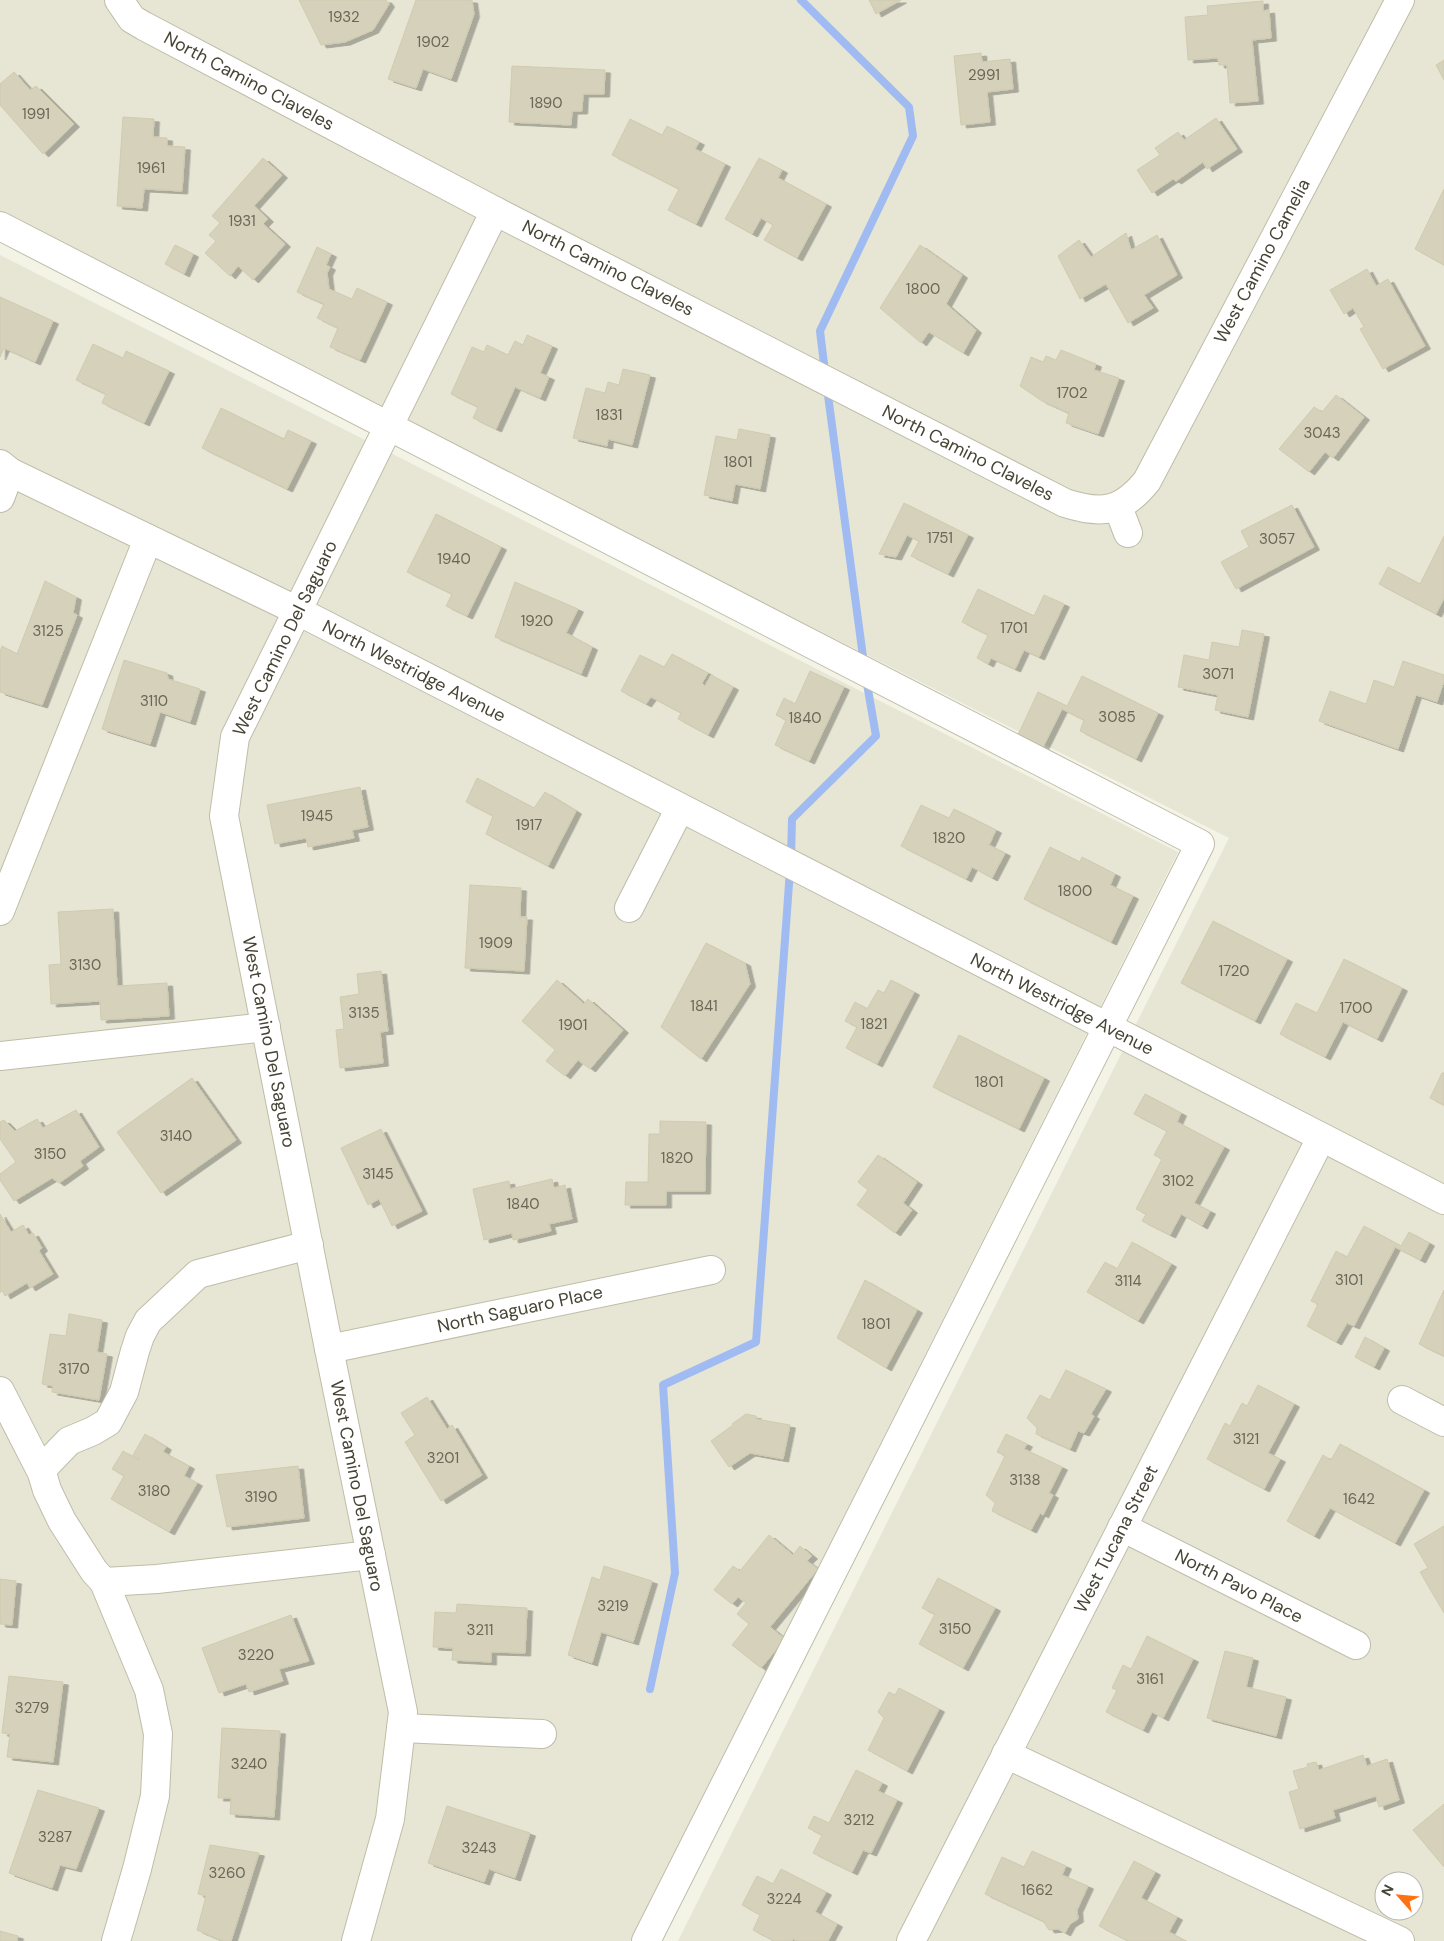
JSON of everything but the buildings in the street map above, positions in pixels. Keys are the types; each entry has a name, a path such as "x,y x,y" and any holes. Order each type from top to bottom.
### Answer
{"street":[{"name":"North Camino Claveles","path":"119,0 132,19 144,26 495,211 1065,503 1098,511 1114,508"},
{"name":"West Camino Camelia","path":"1114,508 1136,495 1147,482 1400,0"},
{"name":"West Camino Del Saguaro","path":"356,1941 390,1819 403,1712 224,816 235,737 495,211"},
{"path":"0,226 1200,844 646,1941"},
{"path":"0,498 5,468"},
{"name":"North Westridge Avenue","path":"5,468 298,611 1444,1200"},
{"path":"1114,508 1128,533"},
{"path":"0,910 148,538"},
{"path":"629,908 680,808"},
{"path":"0,1056 266,1028"},
{"name":"West Tucana Street","path":"912,1940 1321,1138"},
{"path":"42,1473 44,1467 69,1441 93,1431 108,1422 124,1392 135,1350 148,1321 198,1274 309,1245"},
{"name":"North Saguaro Place","path":"329,1349 711,1270"},
{"path":"0,1391 42,1473 47,1490 62,1521 94,1571 104,1582 149,1690 158,1734 156,1796 138,1869 116,1941"},
{"path":"1402,1400 1444,1422"},
{"name":"North Pavo Place","path":"1122,1527 1356,1645"},
{"path":"104,1582 371,1555"},
{"path":"401,1728 542,1734"},
{"path":"1006,1754 1400,1941"}],"shaded area":[{"path":"0,0 1444,0 1444,1941 678,1941 1229,838 0,216"},
{"path":"0,255 1178,852 630,1941 0,1941"}],"waterway":[{"path":"801,0 909,107 913,136 820,331 825,372"},
{"path":"827,388 864,664"},
{"path":"791,859 792,819 876,736 866,678"},
{"path":"650,1689 675,1573 663,1385 756,1342 790,870"}]}
